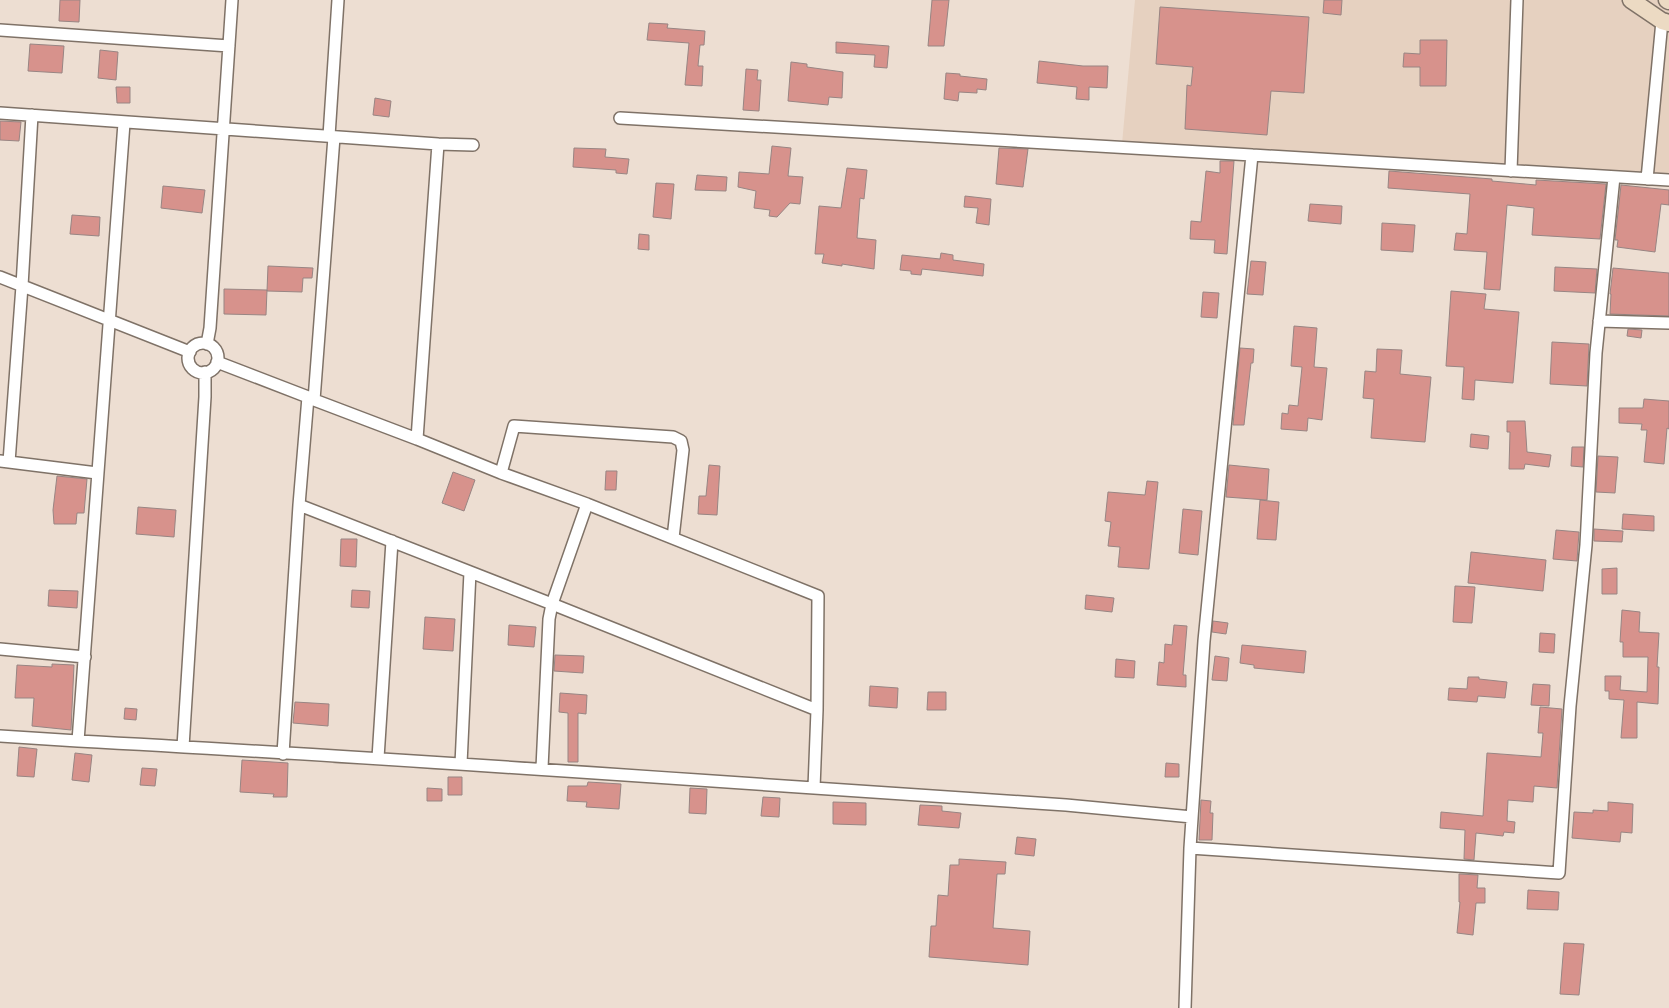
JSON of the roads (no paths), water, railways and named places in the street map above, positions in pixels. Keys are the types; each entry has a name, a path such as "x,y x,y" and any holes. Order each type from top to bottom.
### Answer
{"main road":[{"path":"1631,0 1666,22"}],"street":[{"path":"208,344 232,0"},
{"path":"283,754 299,505 311,398 332,136 338,0"},
{"path":"1511,171 1517,0"},
{"path":"1647,179 1666,22"},
{"path":"0,30 229,46"},
{"path":"0,113 124,123 473,145"},
{"path":"32,115 22,286 4,462 97,473"},
{"path":"620,118 1669,180"},
{"path":"78,741 124,123"},
{"path":"417,439 438,144"},
{"path":"1185,1008 1190,848 1204,641 1252,154"},
{"path":"1190,848 1559,873 1570,706 1586,545 1590,450 1599,321 1614,177"},
{"path":"0,277 190,352"},
{"path":"1599,321 1669,323"},
{"path":"201,343 208,344 218,354 217,362 210,371 197,372 191,367 190,352 194,346 201,343"},
{"path":"217,362 501,473 587,504 818,596 818,710 814,788"},
{"path":"183,747 205,372"},
{"path":"501,473 514,426 673,437 681,441 683,450 673,538"},
{"path":"542,768 552,604 587,504"},
{"path":"299,505 818,710"},
{"path":"378,758 392,541"},
{"path":"460,764 470,572"},
{"path":"0,649 85,657"},
{"path":"0,736 542,768 1066,805 1192,817"}]}
